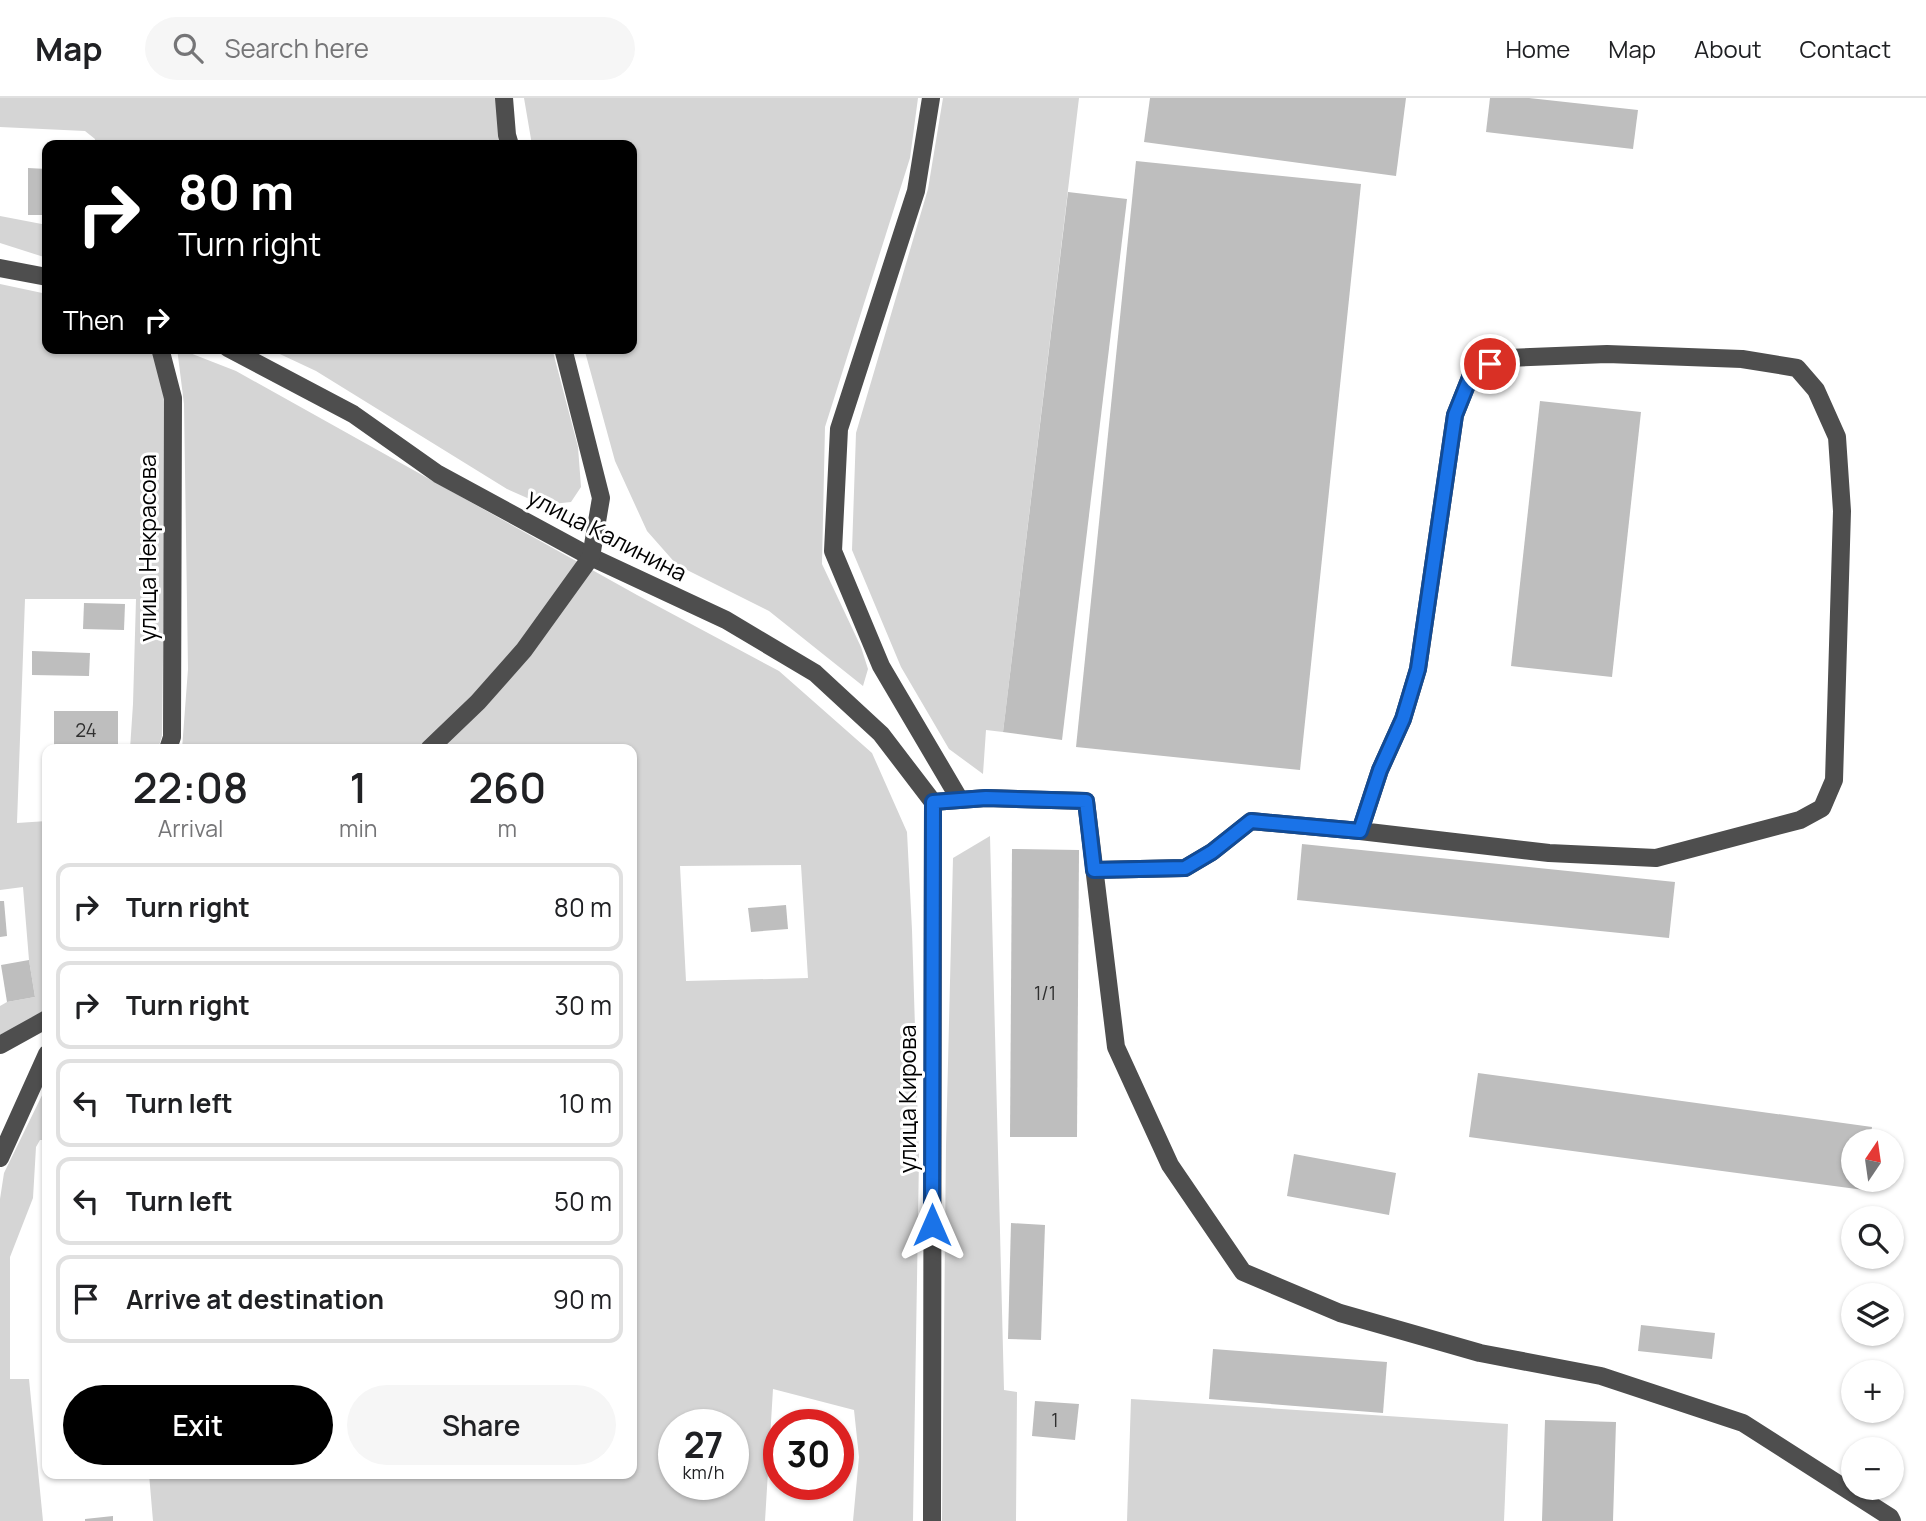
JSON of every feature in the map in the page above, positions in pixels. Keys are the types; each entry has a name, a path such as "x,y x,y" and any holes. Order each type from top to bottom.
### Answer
{"street":[{"path":"504,98 508,140"},
{"path":"931,98 916,191 839,429 833,551 881,666 960,800"},
{"path":"0,268 42,276"},
{"name":"улица Некрасова","path":"162,354 173,398 172,737 170,744"},
{"name":"улица Калинина","path":"241,354 353,414 438,474 591,557 726,620 815,673 881,734 933,802"},
{"path":"434,744 478,702 524,650 591,557 601,498 564,354"},
{"path":"1094,870 1185,868 1212,852 1251,821 1549,853 1656,858 1800,820 1822,807 1834,780 1842,511 1837,437 1816,390 1797,368 1742,359 1607,354 1508,358 1473,370 1455,415 1418,669 1403,719 1380,770 1360,831"},
{"path":"933,802 986,798 1086,801 1116,1047 1170,1165 1243,1272 1340,1313 1480,1353 1601,1376 1743,1423 1892,1521"},
{"name":"улица Кирова","path":"932,1521 933,802"},
{"path":"0,1045 42,1022"},
{"path":"0,1158 42,1065"}],"shaded area":[{"path":"0,98 498,98 506,140 95,140 85,131 0,127"},
{"path":"524,98 918,98 910,158 825,427 822,564 861,647 868,669 863,686 769,611 677,565 647,531 615,461 586,354 637,354 637,140 531,140"},
{"path":"943,98 1079,98 1003,732 986,730 983,774 949,749 901,667 852,550 856,433 928,189"},
{"path":"0,216 42,224 42,256 0,243"},
{"path":"0,284 42,293 42,354 156,354 166,412 162,736 160,744 130,744 136,599 25,599 17,823 42,821 42,1014 0,1035 0,1006 7,1002 35,997 23,887 0,890"},
{"path":"178,354 192,354 236,371 637,595 779,671 872,753 907,832 919,1158 913,1521 853,1521 859,1457 854,1409 773,1389 772,1409 763,1409 765,1521 153,1521 149,1479 637,1479 637,744 182,744 188,669 184,404","holes":["801,865 808,978 686,981 680,866"]},
{"path":"280,354 554,354 578,447 581,487 571,502 543,505 507,489 316,371"},
{"path":"990,836 1004,1390 1017,1392 1016,1521 942,1521 946,1146 953,858"},
{"path":"42,1095 42,1140 36,1147 33,1198 10,1257 10,1379 29,1379 43,1521 0,1521 0,1199 4,1173"},
{"path":"1131,1399 1508,1424 1504,1521 1127,1521"}],"building":[{"path":"1150,98 1406,98 1396,176 1144,142"},
{"path":"1490,98 1529,98 1638,110 1633,149 1486,132"},
{"path":"1136,161 1361,184 1300,770 1076,747"},
{"path":"28,168 42,169 42,215 28,215"},
{"path":"1068,192 1127,199 1062,740 1003,732"},
{"path":"1540,401 1641,412 1612,677 1511,666"},
{"path":"84,603 125,604 124,630 83,629"},
{"path":"32,651 90,653 89,676 32,675"},
{"path":"54,711 118,711 118,744 54,744"},
{"path":"1302,844 1675,882 1669,938 1297,900"},
{"path":"1012,849 1079,850 1077,1137 1010,1137"},
{"path":"0,901 4,901 7,936 0,937"},
{"path":"786,905 788,929 751,932 748,908"},
{"path":"29,960 35,997 7,1002 1,965"},
{"path":"1478,1073 1872,1127 1841,1129 1841,1187 1469,1137"},
{"path":"1294,1154 1396,1173 1389,1215 1287,1196"},
{"path":"1011,1223 1045,1225 1041,1340 1008,1339"},
{"path":"1641,1325 1715,1333 1712,1359 1638,1351"},
{"path":"1213,1349 1387,1362 1383,1413 1209,1399"},
{"path":"1035,1401 1079,1404 1075,1440 1032,1436"},
{"path":"1545,1420 1616,1422 1613,1521 1542,1521"},
{"path":"113,1516 113,1521 85,1521 85,1519"}],"route":[{"path":"932,1225 933,802 986,798 1086,801 1094,870 1185,868 1212,852 1251,821 1360,831 1380,770 1403,719 1418,669 1455,415 1473,370 1490,364"}]}
